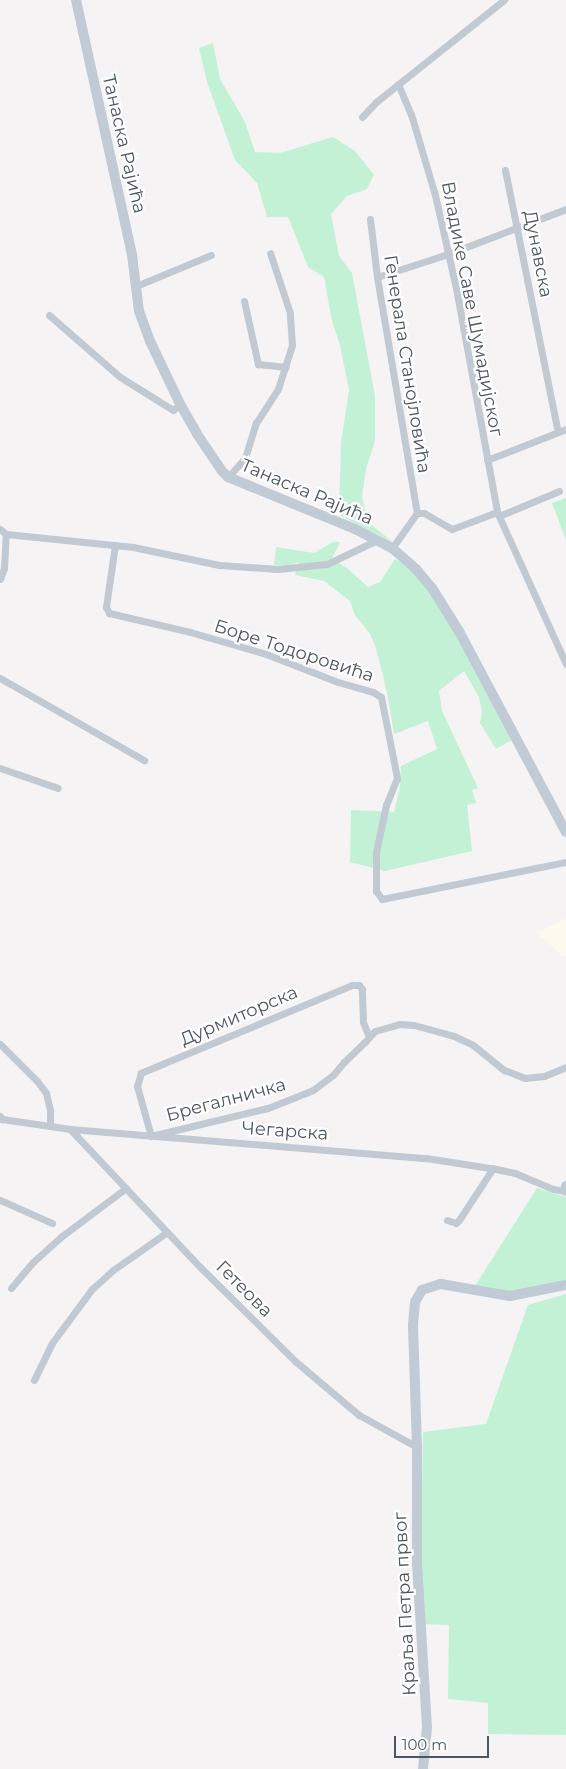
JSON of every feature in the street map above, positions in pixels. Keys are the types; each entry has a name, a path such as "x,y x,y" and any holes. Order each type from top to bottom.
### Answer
{"street":[{"name":"Танаска Рајића","path":"76,0 132,255 139,310 150,341 180,404 212,458 228,477 355,529 392,548 416,569 447,610 566,832"},
{"path":"362,117 398,84 504,0"},
{"name":"Владике Саве Шумадијског","path":"398,84 411,114 435,194 498,514 566,664"},
{"name":"Дунавска","path":"505,170 558,432"},
{"path":"377,277 448,254 566,209"},
{"name":"Генерала Станојловића","path":"370,220 377,277 417,513"},
{"path":"228,477 245,458 256,423 278,389 292,345 290,313 270,253"},
{"path":"136,286 211,255"},
{"path":"244,301 258,364 286,367"},
{"path":"49,315 120,377 173,410 180,404"},
{"path":"487,460 566,429"},
{"path":"392,548 417,513 424,513 452,529 559,491"},
{"path":"0,579 4,568 3,532 175,554 219,565 278,569 327,564 377,540"},
{"name":"Боре Тодоровића","path":"115,546 106,607 109,613 208,637 266,654 338,682 373,692 381,697 398,778 386,805 378,844 376,891 382,899 566,862"},
{"path":"0,678 144,760"},
{"path":"0,768 58,788"},
{"name":"Дурмиторска","path":"151,1136 137,1086 141,1073 352,985 359,985 362,989 363,1022 365,1032 369,1037"},
{"name":"Брегалничка","path":"151,1136 268,1108 307,1093 332,1075 375,1030 399,1024 414,1025 454,1036 473,1045 504,1070 525,1078 544,1076 566,1067"},
{"path":"0,1044 38,1081 46,1093 50,1111 50,1126"},
{"name":"Чегарска","path":"1,1118 70,1129 380,1153 493,1168 515,1173 552,1189 566,1191"},
{"name":"Гетеова","path":"70,1129 167,1232 295,1361 359,1416 417,1441"},
{"path":"447,1220 456,1223 459,1220 493,1168"},
{"path":"566,1186 566,1191"},
{"path":"11,1288 33,1262 62,1236 126,1188"},
{"path":"0,1200 52,1223"},
{"path":"34,1380 52,1343 92,1289 113,1270 167,1232"},
{"name":"Краља Петра првог","path":"423,1769 427,1727 417,1585 417,1441 413,1312 415,1302 422,1290 441,1284 510,1296 529,1294 566,1285"}],"shaded area":[{"path":"566,918 566,955 563,957 537,933"}],"green space":[{"path":"213,43 220,79 245,122 255,152 280,153 333,137 355,151 374,175 367,189 347,196 331,214 339,256 352,273 375,396 375,441 366,469 362,497 368,522 394,543 339,515 341,443 349,390 340,345 332,321 324,277 308,267 288,217 267,217 257,183 235,160 207,82 199,48"},
{"path":"566,498 566,540 552,503"},
{"path":"333,542 340,542 332,559 347,568 368,587 380,582 395,559 405,565 430,588 513,739 496,749 480,723 482,713 479,697 464,671 439,691 442,711 478,788 472,790 476,803 467,805 472,851 385,871 350,862 351,810 394,812 400,787 401,766 437,749 428,721 394,734 387,692 376,648 370,634 355,615 350,601 324,581 295,575 299,562 286,566 274,565 276,547 314,553"},
{"path":"537,1188 566,1197 566,1282 528,1292 502,1291 475,1286"},
{"path":"566,1294 566,1735 488,1734 488,1703 448,1699 449,1625 423,1624 421,1551 423,1432 486,1424 528,1305"}]}
